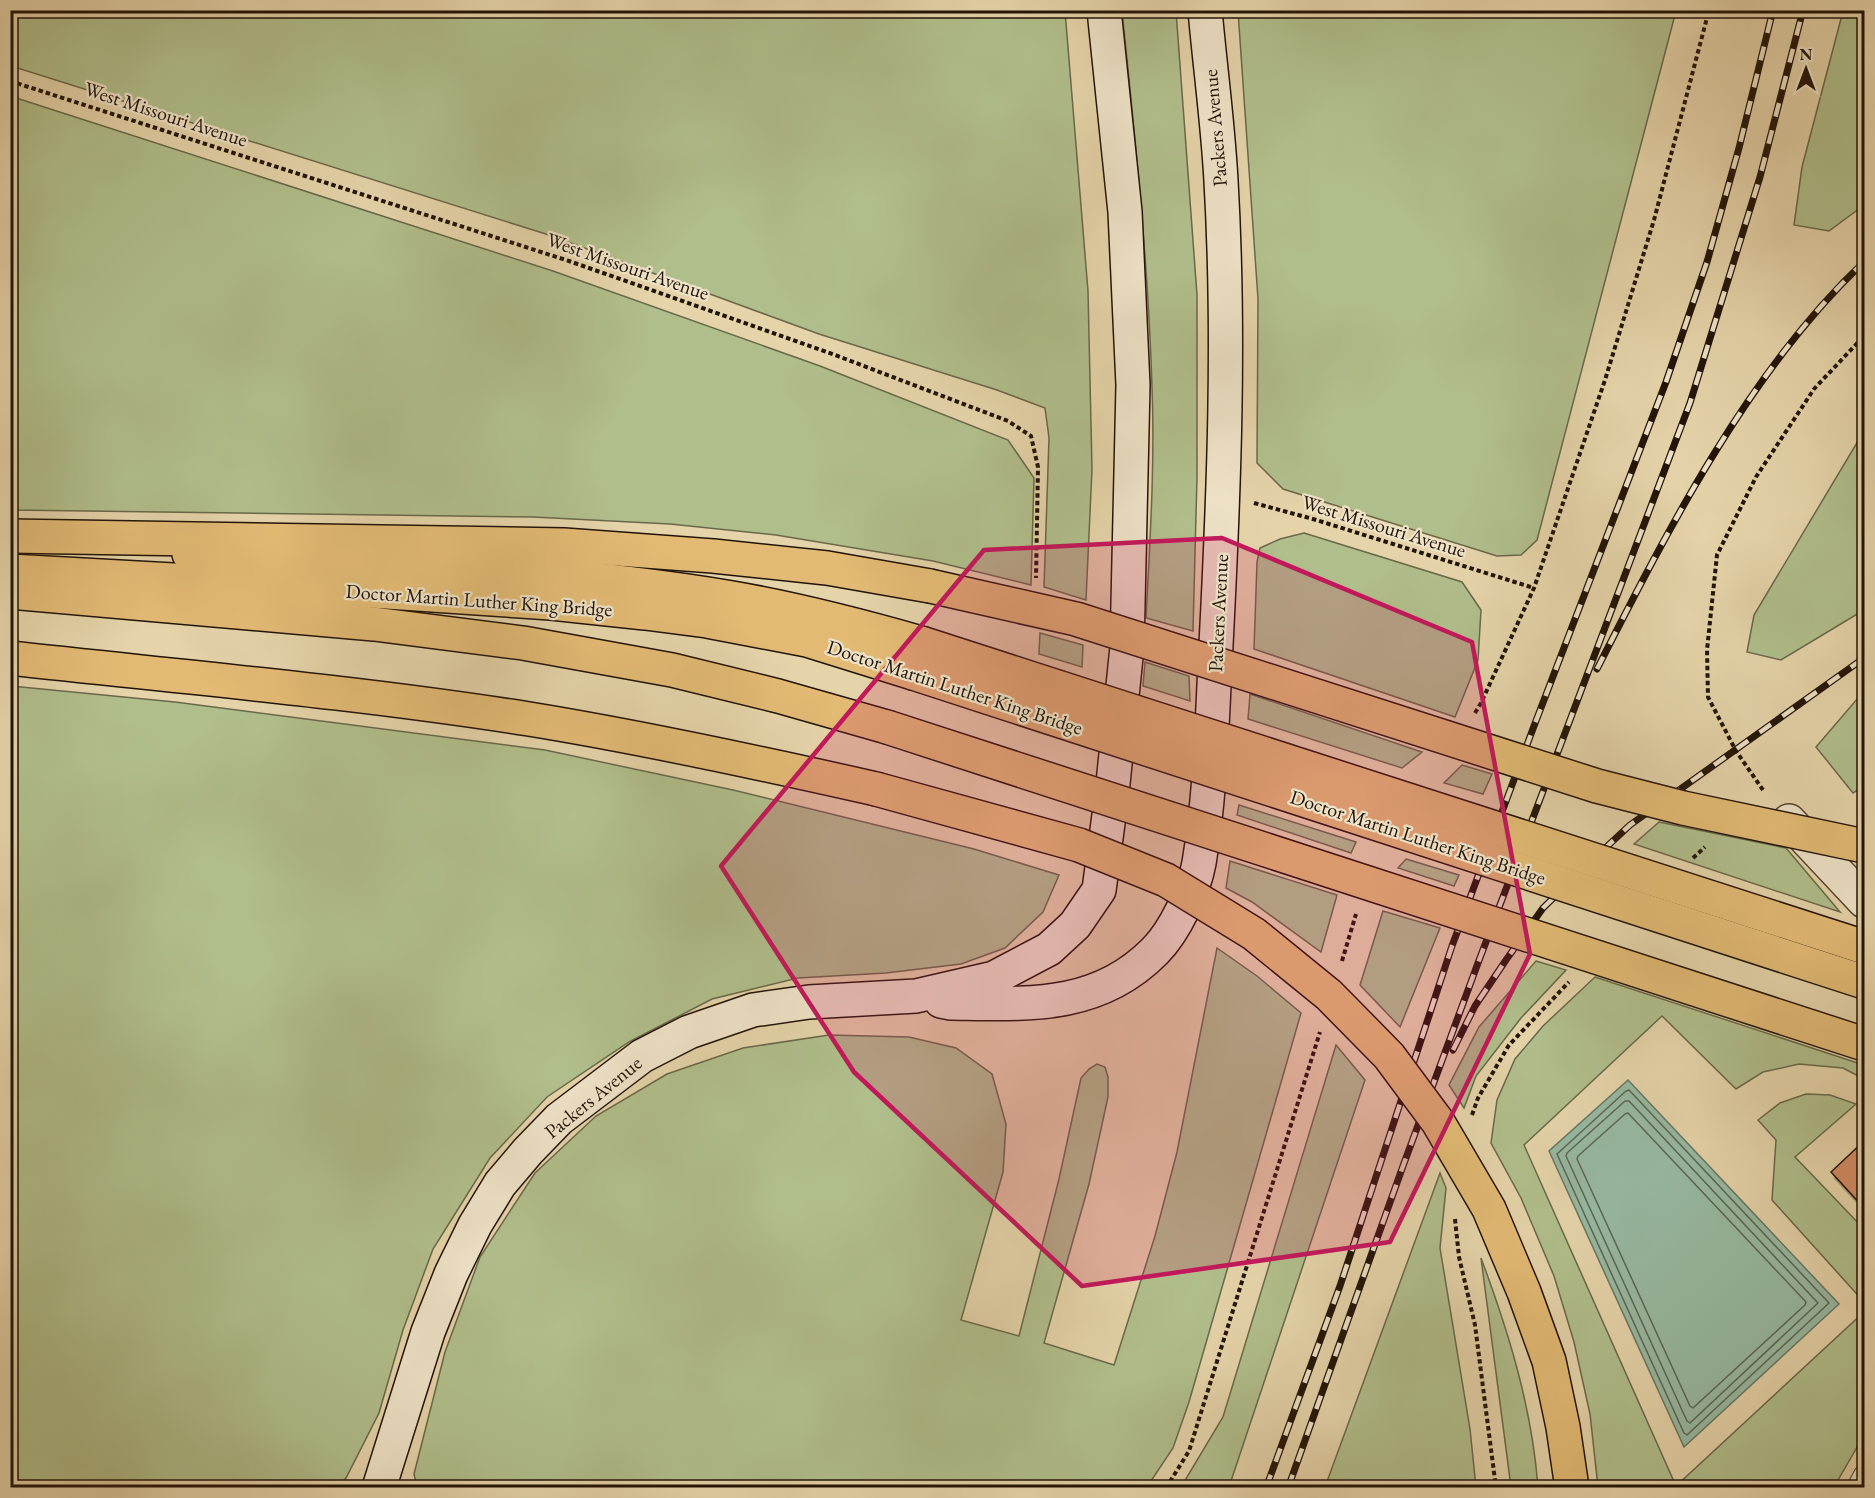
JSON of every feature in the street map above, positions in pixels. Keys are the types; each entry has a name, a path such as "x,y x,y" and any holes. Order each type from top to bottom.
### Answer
{"main road":[{"name":"Packers Avenue","path":"379,1488 428,1332 451,1274 475,1225 500,1184 559,1119 642,1056 689,1032 753,1010 809,1002 916,996 994,978 1049,949 1075,925 1099,890 1112,793 1127,647 1133,385 1125,212 1104,10"},
{"name":"Packers Avenue","path":"916,996 951,1003 1036,1004 1078,996 1121,978 1156,950 1184,909 1198,865 1208,782 1223,494 1226,342 1221,179 1205,10"},
{"path":"10,536 564,545 713,556 827,568 930,586 1076,619 1597,786 1683,808 1864,846"},
{"name":"Doctor Martin Luther King Bridge","path":"10,543 494,572 621,583 731,598 824,616 917,658 1864,982"},
{"name":"Doctor Martin Luther King Bridge","path":"10,571 551,603 708,621 917,658 1864,947"},
{"path":"10,592 374,624 523,643 672,670 778,696 887,727 1864,1044"},
{"path":"10,658 315,691 529,719 732,757 876,789 1079,846 1166,880 1254,934 1329,995 1389,1056 1438,1122 1489,1209 1524,1292 1549,1361 1563,1428 1572,1488"},
{"path":"1789,821 1864,902"}],"lane":[{"path":"1857,1488 1864,1475"}],"path":[{"name":"West Missouri Avenue","path":"10,81 569,261 835,355 1008,420 1030,436 1038,467 1035,589"},
{"path":"1789,821 1736,751 1708,697 1707,650 1717,555 1756,477 1814,389 1864,336"},
{"name":"West Missouri Avenue","path":"1223,494 1313,519 1534,588"},
{"path":"1689,862 1706,846"},
{"path":"1471,1117 1478,1098 1509,1045 1574,976"},
{"path":"1454,1216 1459,1257 1474,1325 1496,1488"}],"highlighted area":[{"path":"1222,538 1472,642 1530,954 1390,1242 1082,1286 854,1072 721,866 984,550"}],"shaded area":[{"path":"11,10 1065,11 1088,291 1092,469 1086,600 1044,587 1049,438 1045,408 997,390 819,334 549,235 11,66"},
{"path":"1122,11 1176,11 1197,295 1197,477 1193,631 1146,618 1152,473 1152,386 1144,245"},
{"path":"1238,11 1676,11 1537,540 1521,555 1497,556 1283,489 1257,463 1258,299"},
{"path":"1843,11 1864,11 1864,205 1829,231 1794,225 1802,167"},
{"path":"10,96 553,271 820,366 1008,440 1034,478 1031,585 933,561 776,535 670,524 533,517 11,510"},
{"path":"1864,431 1864,610 1781,660 1747,652 1754,615"},
{"path":"1304,533 1462,582 1481,610 1478,660 1455,717 1254,649 1257,562 1260,548 1280,539"},
{"path":"1040,633 1083,645 1082,667 1039,654"},
{"path":"1145,662 1189,676 1190,701 1143,686"},
{"path":"11,686 175,702 545,750 733,790 974,849 1059,875 1043,912 1005,948 961,964 886,973 798,978 712,999 629,1042 547,1097 490,1158 433,1249 403,1330 379,1413 346,1478 338,1487 11,1487"},
{"path":"1250,694 1422,752 1402,768 1248,719"},
{"path":"1864,694 1864,786 1853,793 1816,747"},
{"path":"1462,765 1492,774 1483,794 1444,783"},
{"path":"1239,805 1356,842 1351,853 1237,815"},
{"path":"1659,822 1786,848 1840,912 1634,844"},
{"path":"1406,859 1459,875 1454,886 1398,868"},
{"path":"1230,861 1337,895 1321,952 1252,902 1226,888"},
{"path":"1383,911 1440,928 1400,1027 1360,985"},
{"path":"1217,948 1257,976 1301,1013 1189,1402 1173,1448 1147,1487 417,1487 414,1474 445,1352 480,1257 535,1173 596,1116 667,1074 743,1048 829,1035 909,1037 956,1048 992,1074 1006,1124 1003,1172 961,1320 1019,1336 1059,1179 1081,1078 1097,1064 1105,1067 1108,1077 1108,1097 1089,1184 1044,1343 1114,1365 1155,1236 1177,1152"},
{"path":"1536,961 1566,970 1521,1018 1476,1076 1464,1108 1449,1085 1479,1027"},
{"path":"1595,977 1864,1065 1864,1079 1843,1068 1799,1064 1763,1072 1736,1089 1662,1016 1524,1145 1676,1486 1864,1312 1864,1435 1834,1487 1598,1487 1590,1414 1574,1342 1554,1276 1521,1198 1491,1143 1497,1100 1515,1059 1543,1026"},
{"path":"1336,1045 1365,1080 1229,1487 1181,1487 1223,1417"},
{"path":"1806,1094 1830,1095 1856,1104 1795,1157 1864,1229 1864,1302 1772,1200 1776,1140 1758,1120 1780,1103"},
{"path":"1440,1173 1446,1188 1440,1248 1470,1429 1476,1487 1325,1487"},
{"path":"1481,1258 1518,1371 1530,1428 1538,1487 1511,1487"}],"water":[{"path":"1628,1080 1839,1304 1684,1447 1549,1151"}],"building":[{"path":"1864,1141 1864,1208 1831,1172"}],"railway":[{"path":"1266,1488 1340,1286 1452,946 1666,382 1707,262 1739,148 1773,10"},
{"path":"1288,1488 1478,963 1690,403 1760,177 1803,10"},
{"path":"1597,669 1682,508 1748,401 1784,351 1864,262"},
{"path":"1453,1050 1475,1006 1543,908 1585,867 1630,825 1864,658"}]}
